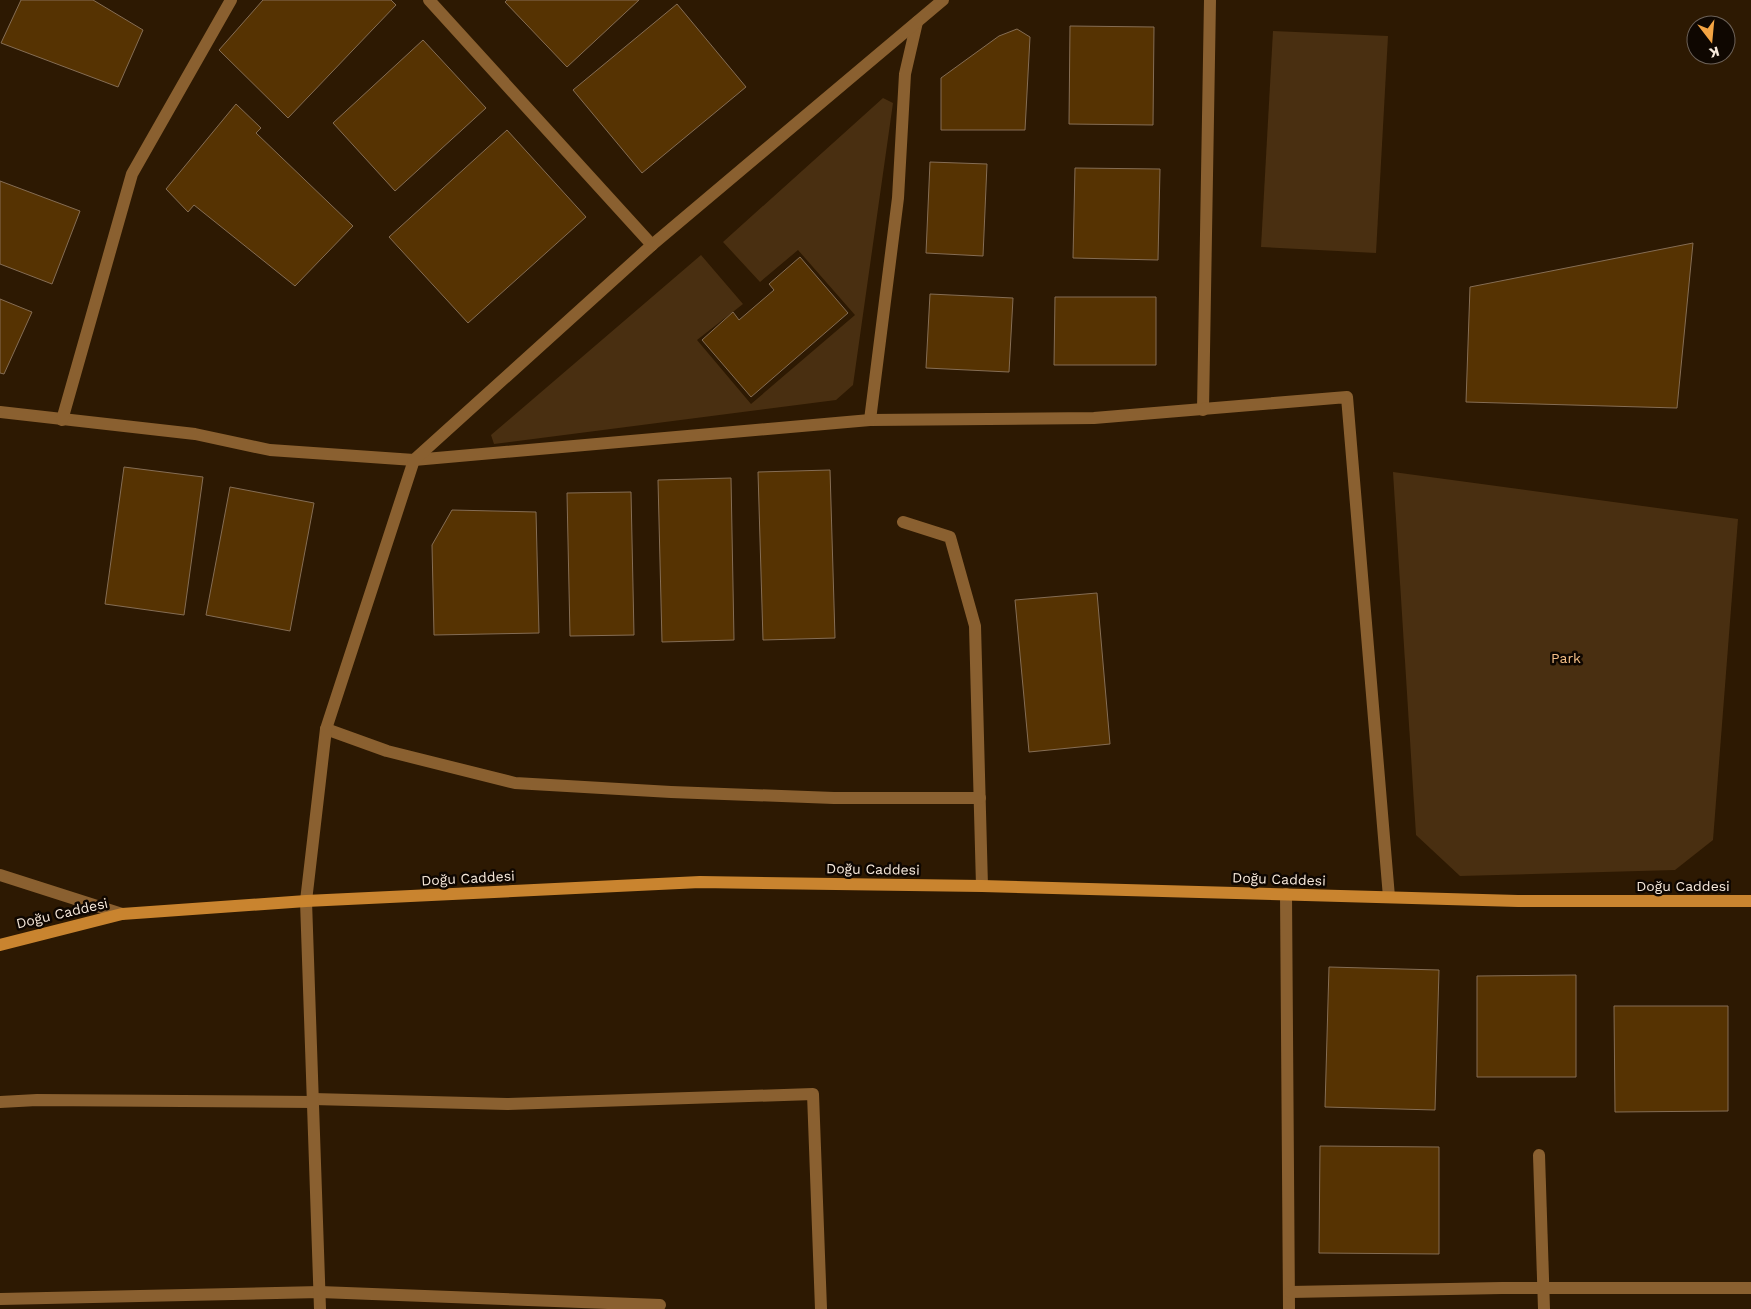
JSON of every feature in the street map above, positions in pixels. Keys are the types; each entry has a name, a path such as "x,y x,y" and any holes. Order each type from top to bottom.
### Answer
{"street":[{"path":"62,420 132,174 231,0"},
{"path":"429,0 652,244"},
{"path":"320,1309 306,901 326,728 414,460 652,244 943,0"},
{"path":"1203,410 1210,0"},
{"path":"870,420 898,198 905,74 917,22"},
{"path":"0,412 195,434 270,450 414,460 870,420 1094,418 1347,397 1389,897"},
{"path":"903,522 950,537 975,626 982,886"},
{"path":"326,728 386,751 516,784 825,798 980,798"},
{"path":"0,875 122,914"},
{"name":"Doğu Caddesi","path":"0,944 122,914 306,901 700,882 982,886 1518,900 1751,901"},
{"path":"1286,894 1289,1309"},
{"path":"0,1102 37,1100 313,1101 507,1104 813,1094 821,1309"},
{"path":"1539,1155 1544,1309"},
{"path":"1290,1292 1544,1288 1751,1288"},
{"path":"0,1299 320,1292 660,1305"}],"green space":[{"path":"1273,31 1388,36 1376,253 1261,247"},
{"path":"883,98 893,103 853,385 836,400 494,444 491,435 701,255 743,304 697,340 751,404 855,315 798,250 760,282 723,242"},
{"name":"Park","path":"1393,472 1738,519 1713,840 1675,870 1460,876 1416,835"}],"building":[{"path":"21,0 93,0 143,30 118,87 1,43"},
{"path":"263,0 391,0 396,5 288,118 219,50"},
{"path":"507,0 639,0 567,67 505,2"},
{"path":"677,4 746,87 642,173 573,90"},
{"path":"1070,26 1154,27 1153,125 1069,124"},
{"path":"1017,29 1030,37 1025,130 941,130 941,78 999,36"},
{"path":"423,40 486,108 395,191 333,123"},
{"path":"236,104 261,128 256,133 353,226 295,286 194,205 188,212 166,189"},
{"path":"507,130 586,217 468,323 389,237"},
{"path":"930,162 987,164 983,256 926,253"},
{"path":"1075,168 1160,169 1158,260 1073,258"},
{"path":"0,181 80,211 52,284 0,264"},
{"path":"1693,243 1677,408 1466,402 1470,287"},
{"path":"800,257 848,313 751,397 702,340 733,312 739,320 774,290 769,284"},
{"path":"930,294 1013,298 1009,372 926,368"},
{"path":"1055,297 1156,297 1156,365 1054,365"},
{"path":"0,299 32,312 4,374 0,373"},
{"path":"124,467 203,477 184,615 105,604"},
{"path":"830,470 835,638 763,640 758,472"},
{"path":"731,478 734,640 662,642 658,480"},
{"path":"230,487 314,503 290,631 206,615"},
{"path":"631,492 634,635 570,636 567,493"},
{"path":"452,510 536,512 539,633 434,635 432,545"},
{"path":"1097,593 1110,744 1029,752 1015,600"},
{"path":"1329,967 1439,970 1435,1110 1325,1107"},
{"path":"1576,975 1576,1077 1477,1077 1477,976"},
{"path":"1614,1006 1728,1006 1728,1111 1615,1112"},
{"path":"1320,1146 1439,1147 1439,1254 1319,1253"}]}
